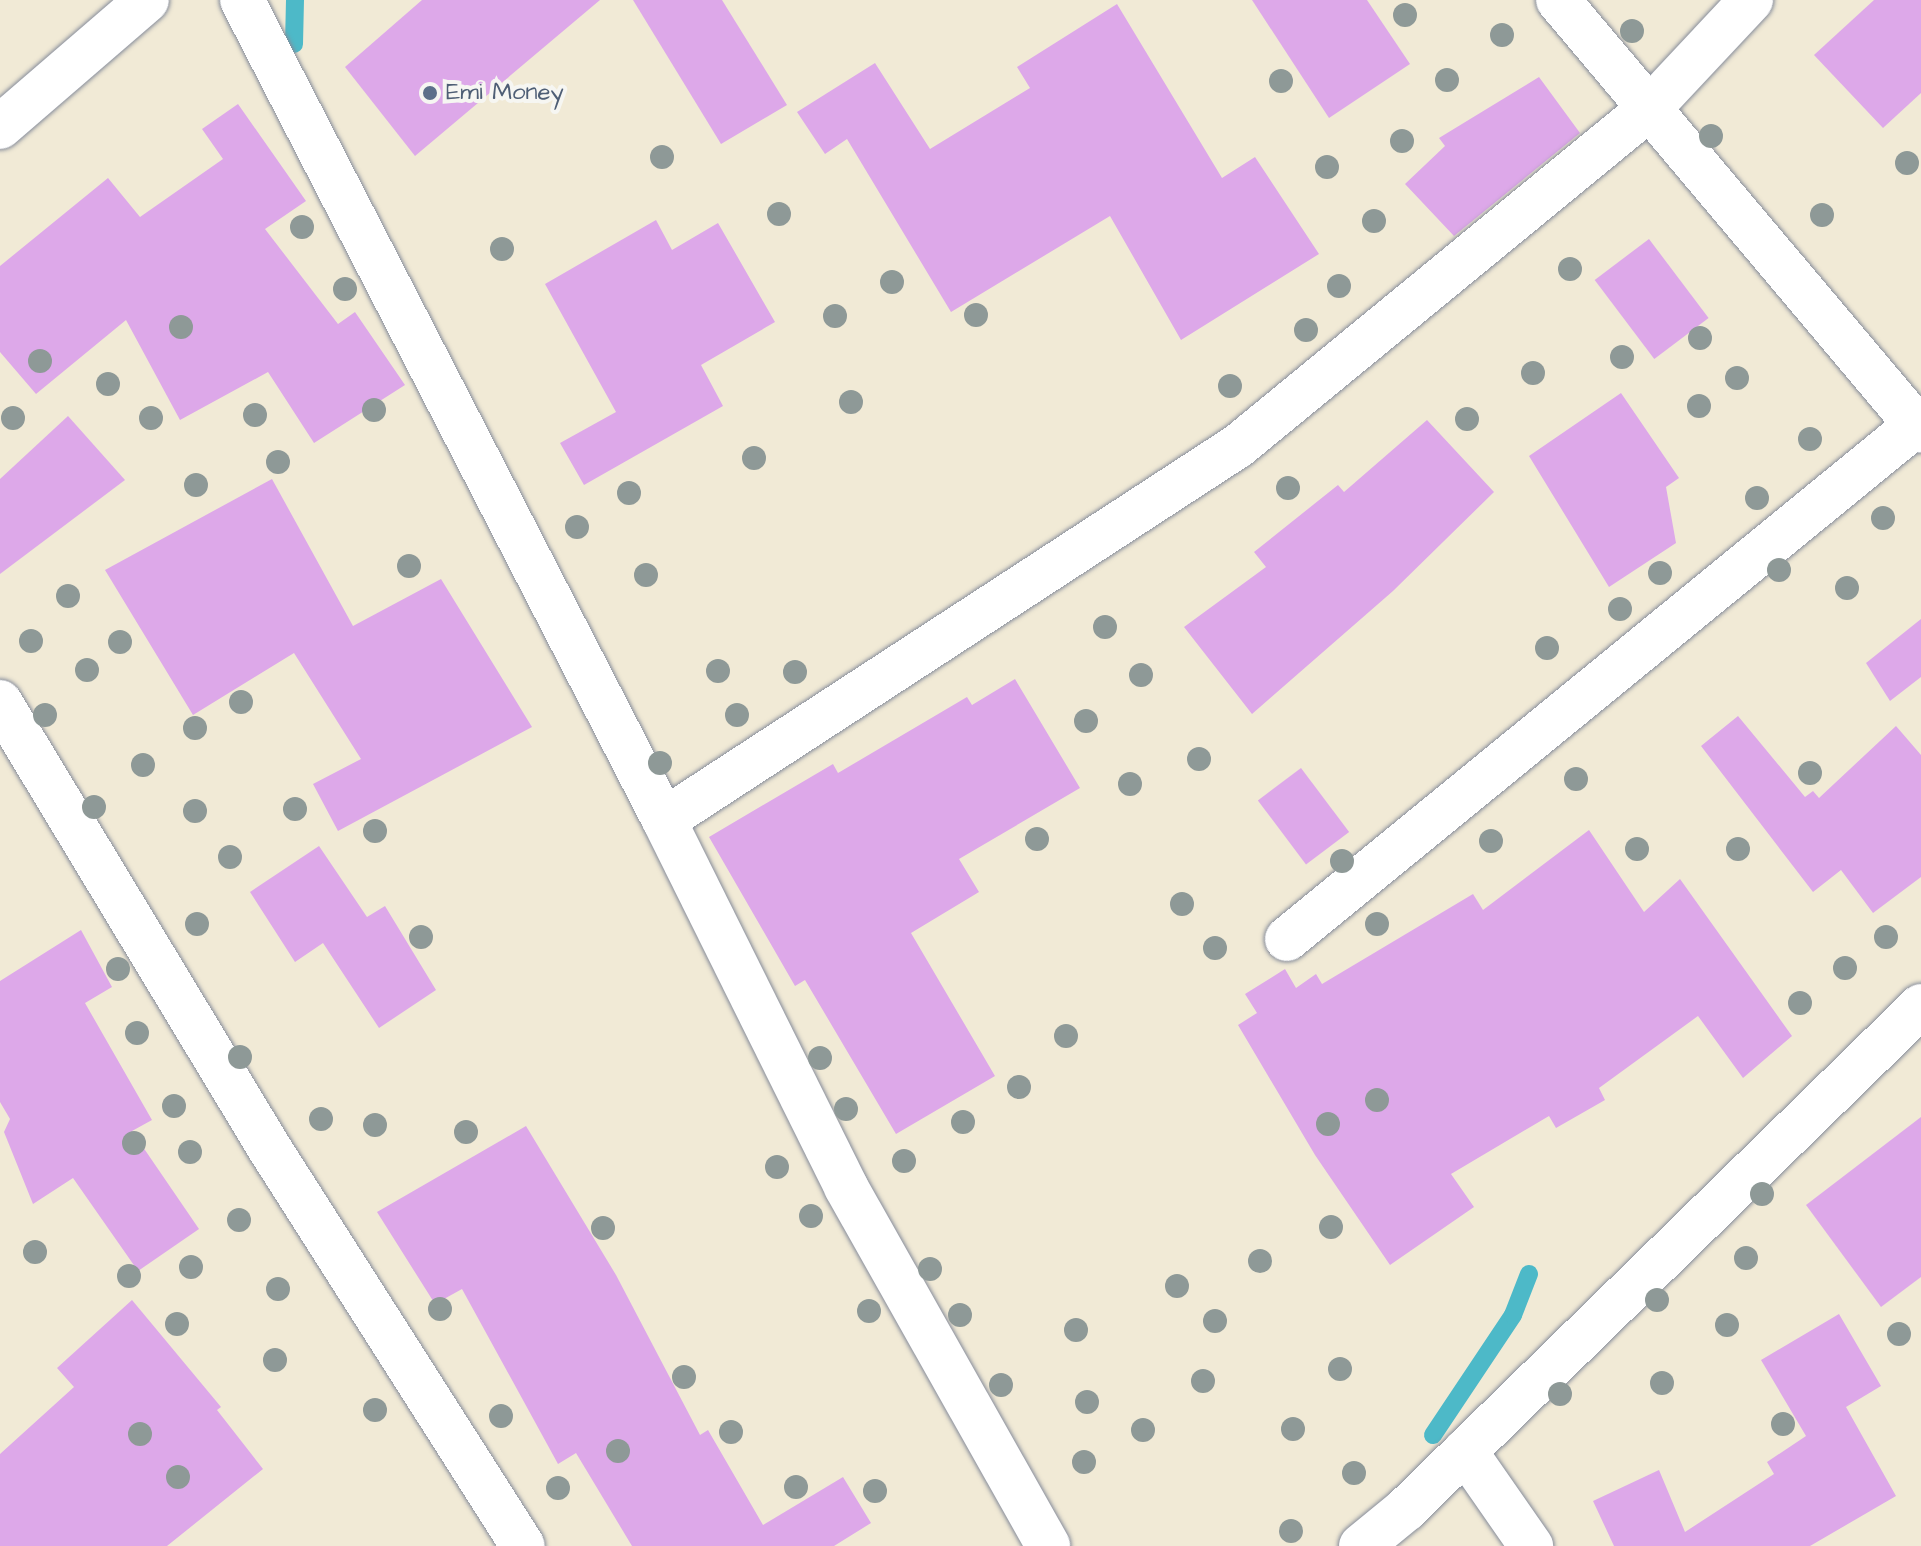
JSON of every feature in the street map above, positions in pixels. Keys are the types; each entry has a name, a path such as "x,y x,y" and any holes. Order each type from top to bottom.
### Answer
{"street":[{"path":"0,127 147,0"},
{"path":"242,0 664,820 846,1187 1048,1546"},
{"path":"1287,939 1919,426 1558,0"},
{"path":"664,820 1238,446 1650,108 1751,0"},
{"path":"0,702 268,1146 523,1546"},
{"path":"1361,1546 1465,1451 1921,1006"},
{"path":"1465,1451 1531,1546"}],"building":[{"name":"Emi Money","path":"422,0 600,0 415,156 345,67"},
{"path":"633,0 722,0 787,105 721,144"},
{"path":"1252,0 1367,0 1410,64 1329,118"},
{"path":"1874,0 1921,0 1921,93 1883,128 1814,55"},
{"path":"1117,4 1222,178 1255,157 1319,254 1181,340 1110,216 951,312 847,139 825,154 797,112 875,63 930,149 1030,88 1017,67"},
{"path":"1539,77 1580,133 1454,236 1405,184 1445,146 1439,138"},
{"path":"238,104 306,201 265,229 338,324 355,312 405,385 314,443 268,372 180,420 126,320 36,394 0,352 0,266 108,178 140,217 223,159 202,129"},
{"path":"656,220 672,250 718,223 775,322 701,365 723,406 584,485 560,443 616,412 545,284"},
{"path":"1649,239 1709,318 1654,359 1595,280"},
{"path":"1621,393 1679,478 1666,487 1676,543 1609,587 1529,456"},
{"path":"68,416 125,480 0,574 0,479"},
{"path":"1427,420 1494,492 1393,591 1252,714 1184,627 1266,567 1254,552 1338,485 1344,492"},
{"path":"272,479 353,626 441,579 532,727 338,831 313,784 361,759 294,653 193,715 105,570"},
{"path":"1921,619 1921,677 1890,701 1866,663"},
{"path":"1015,679 1080,788 959,859 979,892 911,933 995,1076 896,1134 805,980 795,986 709,837 833,764 838,773 967,697 972,705"},
{"path":"1738,716 1805,797 1813,791 1819,798 1896,726 1921,755 1921,877 1873,913 1841,870 1813,892 1701,746"},
{"path":"1301,768 1349,832 1306,864 1258,800"},
{"path":"1589,830 1644,912 1680,879 1792,1036 1743,1078 1698,1016 1599,1088 1605,1100 1556,1128 1549,1116 1451,1174 1474,1207 1390,1265 1315,1155 1238,1025 1257,1013 1245,994 1285,969 1296,988 1316,974 1322,984 1473,894 1483,910"},
{"path":"319,846 367,917 385,906 436,990 379,1028 323,943 295,962 250,892"},
{"path":"81,930 112,987 85,1003 152,1120 132,1131 199,1229 138,1271 73,1178 33,1204 4,1132 10,1119 0,1102 0,981"},
{"path":"1921,1117 1921,1277 1881,1307 1806,1205"},
{"path":"526,1126 616,1275 700,1435 708,1430 763,1525 843,1477 871,1523 834,1546 632,1546 576,1453 558,1464 462,1289 435,1304 377,1212"},
{"path":"132,1300 221,1407 217,1410 263,1469 167,1546 0,1546 0,1454 74,1387 57,1368"},
{"path":"1839,1314 1881,1386 1846,1407 1896,1496 1810,1546 1614,1546 1593,1501 1659,1470 1685,1532 1774,1474 1767,1462 1806,1436 1761,1360"}],"waterway":[{"path":"294,44 295,0"},
{"path":"1433,1435 1513,1315 1529,1274"}],"place":[{"name":"Emi Money","path":"430,93"}]}
